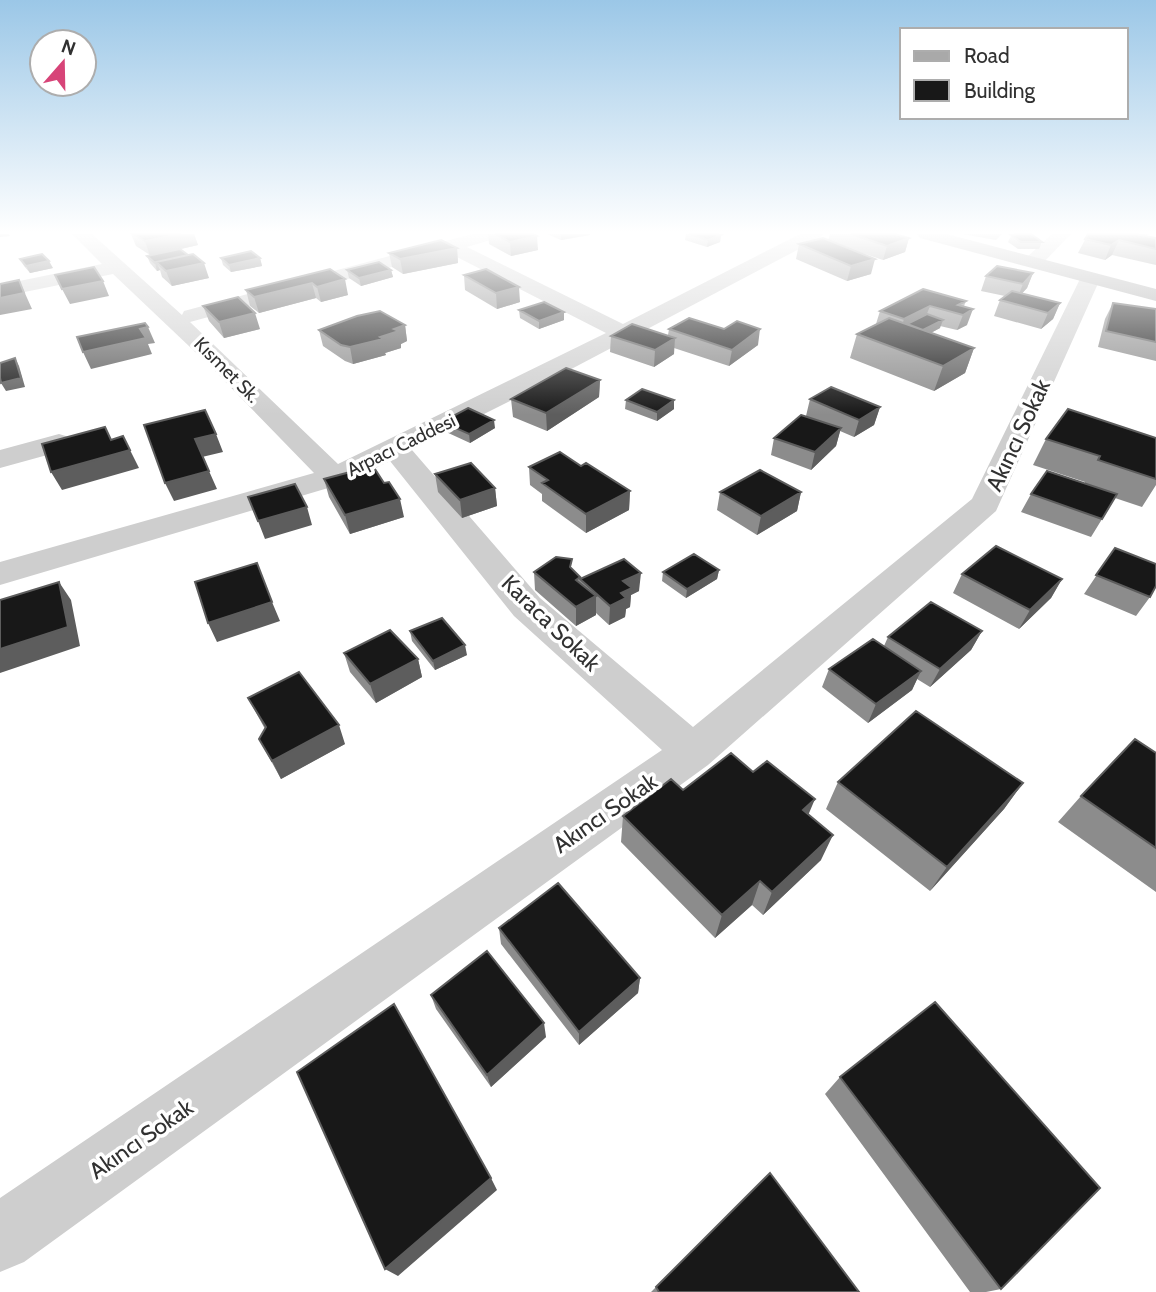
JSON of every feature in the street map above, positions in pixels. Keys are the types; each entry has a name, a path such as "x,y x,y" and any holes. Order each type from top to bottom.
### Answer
{"street":[{"name":"Kısmet Sk.","path":"147,294 334,477"},
{"path":"176,320 271,294"},
{"path":"547,294 624,333"},
{"name":"Arpacı Caddesi","path":"0,575 334,477 624,333 694,294"},
{"name":"Akıncı Sokak","path":"0,1238 693,752 985,504 1083,294"},
{"path":"0,460 59,443"},
{"name":"Karaca Sokak","path":"395,449 527,607 693,752"}],"building":[{"path":"0,294 18,294 0,298"},
{"path":"913,294 942,294 966,301 958,305 973,309 963,315 930,306 904,319 880,311"},
{"path":"1008,294 1025,294 1060,303 1048,313 1000,300"},
{"path":"238,297 255,313 219,322 203,306"},
{"path":"544,302 564,312 539,321 519,310"},
{"path":"1113,303 1156,309 1156,342 1106,331"},
{"path":"380,311 405,325 394,329 399,331 380,337 383,339 350,347 341,345 319,330 357,316"},
{"path":"927,314 943,320 923,330 907,324"},
{"path":"689,318 724,329 737,321 760,329 732,350 669,329"},
{"path":"889,318 974,348 943,366 857,334"},
{"path":"145,323 148,327 140,329 146,338 83,352 77,337"},
{"path":"632,324 675,338 655,350 611,336"},
{"path":"15,358 21,378 1,383 0,363"},
{"path":"566,368 600,380 546,413 511,399"},
{"path":"831,387 880,407 859,420 810,399"},
{"path":"642,389 674,400 657,412 626,400"},
{"path":"468,408 494,420 469,434 442,422"},
{"path":"1068,409 1156,438 1156,479 1098,460 1100,456 1046,439"},
{"path":"205,410 216,434 195,439 209,471 165,483 144,425"},
{"path":"801,415 841,428 815,452 774,438"},
{"path":"105,427 111,440 123,436 130,450 51,472 42,444"},
{"path":"560,452 581,466 586,463 630,491 586,514 542,483 548,480 529,467"},
{"path":"471,463 495,488 460,500 435,474"},
{"path":"373,466 384,483 389,482 400,499 345,515 324,479"},
{"path":"760,470 801,492 761,516 720,492"},
{"path":"1047,471 1117,494 1102,519 1031,494"},
{"path":"295,484 307,507 258,521 248,497"},
{"path":"996,546 1062,579 1030,610 962,574"},
{"path":"1115,548 1156,564 1156,586 1150,597 1096,575"},
{"path":"694,554 719,570 687,589 663,572"},
{"path":"556,557 572,559 570,567 580,577 576,580 596,596 576,607 534,572"},
{"path":"624,559 641,573 623,581 632,588 621,593 626,598 610,606 580,579"},
{"path":"257,563 272,602 208,623 195,582"},
{"path":"59,582 68,627 0,649 0,600"},
{"path":"931,602 982,631 940,669 888,637"},
{"path":"442,618 465,645 433,661 410,631"},
{"path":"390,630 418,659 370,684 344,653"},
{"path":"873,639 921,671 876,704 829,669"},
{"path":"299,672 339,725 272,761 259,739 266,727 248,698"},
{"path":"916,711 1023,783 947,867 838,782"},
{"path":"1135,739 1156,753 1156,848 1081,796"},
{"path":"731,753 753,772 767,761 815,799 803,810 833,835 772,892 760,881 722,915 623,816 671,779 683,790"},
{"path":"558,883 640,978 579,1032 499,928"},
{"path":"487,951 544,1023 487,1075 431,995"},
{"path":"935,1002 1100,1188 1001,1289 840,1077"},
{"path":"394,1004 491,1178 385,1269 297,1072"},
{"path":"770,1173 859,1292 659,1292 656,1287"}]}
